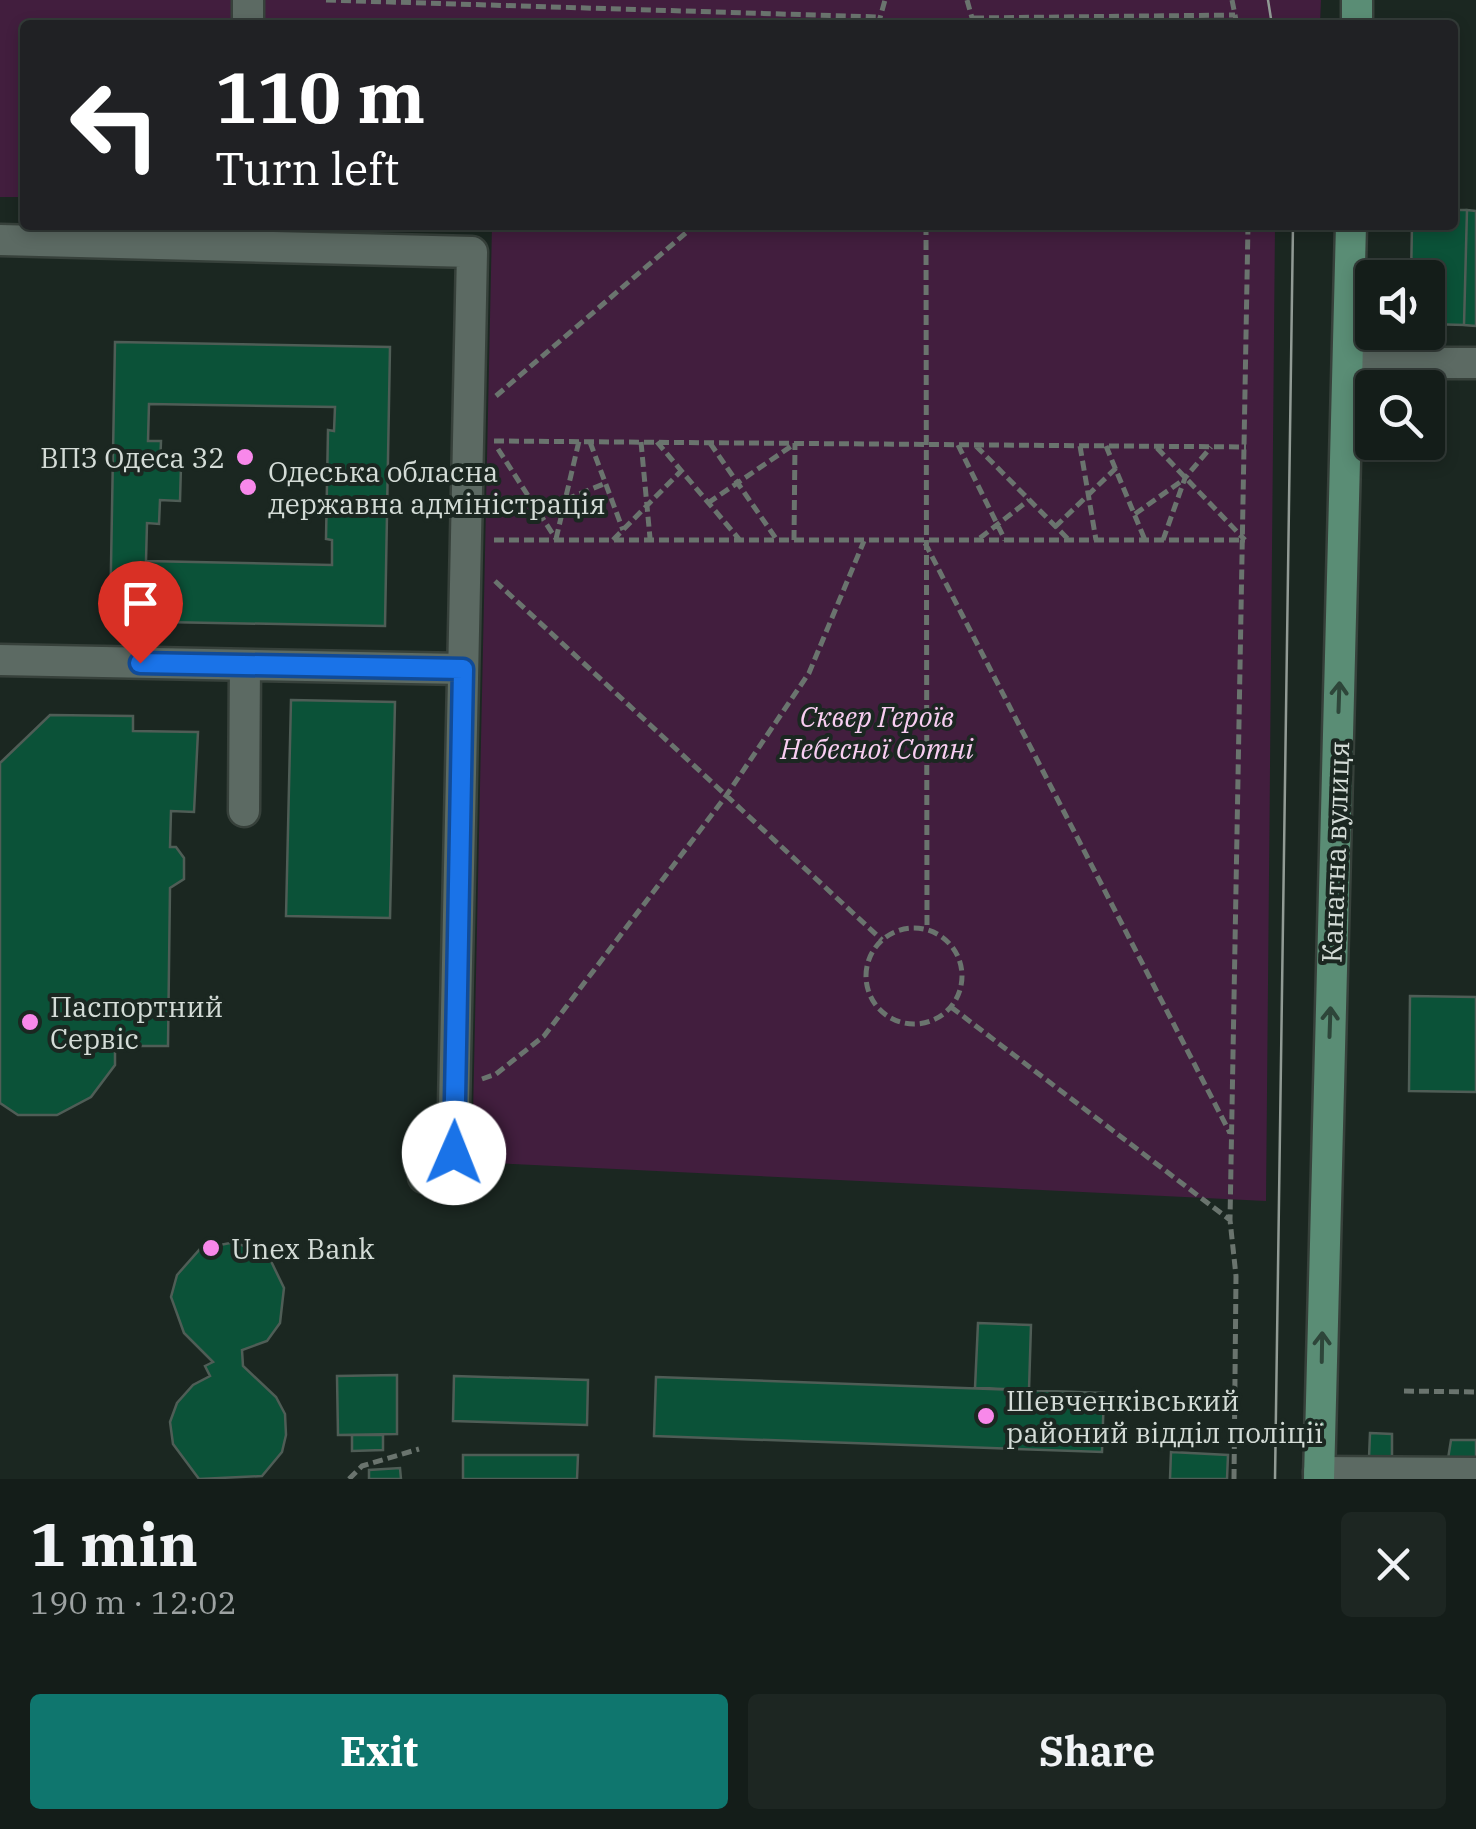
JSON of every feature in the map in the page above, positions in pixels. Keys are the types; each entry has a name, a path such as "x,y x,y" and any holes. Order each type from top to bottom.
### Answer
{"main road":[{"name":"Канатна вулиця","path":"1319,1476 1352,230"}],"lane":[{"path":"0,240 248,236 472,252 476,434 466,547 454,1153 424,1176"},
{"path":"1348,364 1476,364"},
{"path":"0,660 463,669"},
{"path":"244,811 245,666"},
{"path":"1319,1476 1476,1472"}],"path":[{"path":"326,0 852,20"},
{"path":"1232,0 1236,20"},
{"path":"1039,20 1235,14"},
{"path":"476,434 690,230"},
{"path":"926,230 927,930"},
{"path":"1234,1479 1236,1276 1230,1220 1248,230"},
{"path":"476,434 590,442 1246,447"},
{"path":"476,434 556,539"},
{"path":"556,539 578,441"},
{"path":"590,442 623,530"},
{"path":"641,442 650,540"},
{"path":"656,442 740,540"},
{"path":"710,442 776,540"},
{"path":"708,503 795,443"},
{"path":"794,540 795,443"},
{"path":"958,445 1005,540"},
{"path":"974,445 1069,540"},
{"path":"1080,446 1096,540"},
{"path":"1106,446 1145,540"},
{"path":"1155,446 1245,540"},
{"path":"1135,514 1185,478 1211,447"},
{"path":"1055,526 1116,468"},
{"path":"614,540 681,471"},
{"path":"1163,540 1185,478"},
{"path":"538,512 606,483"},
{"path":"977,540 1029,500"},
{"path":"466,547 556,539 1245,540"},
{"path":"455,1086 496,1074 544,1036 726,796 809,673 865,540"},
{"path":"924,540 1232,1136"},
{"path":"466,547 882,940"},
{"path":"911,928 927,930 953,948 962,978 951,1007 938,1017 908,1023 880,1010 870,997 866,966 882,940 911,928"},
{"path":"951,1007 1230,1220"},
{"path":"1404,1390 1476,1392"},
{"path":"349,1479 362,1466 419,1449"}],"green space":[{"path":"0,0 1321,0 1320,20 20,20 20,197 0,197"},
{"name":"Сквер Героїв Небесної Сотні","path":"492,230 1275,230 1266,1201 472,1162"}],"building":[{"path":"1458,210 1467,210 1464,325 1445,324 1445,260 1411,260 1412,230 1458,230"},
{"path":"1467,210 1476,211 1476,326 1464,325"},
{"path":"115,342 390,347 385,626 110,621","holes":["149,404 335,407 334,431 328,430 326,539 332,540 332,565 146,561 147,523 159,524 160,500 180,501 181,466 160,466 161,441 148,441"]},
{"path":"291,700 395,702 390,918 286,916"},
{"path":"50,715 133,716 133,731 198,732 194,812 171,811 170,847 176,847 184,858 184,879 170,888 168,1046 115,1046 115,1065 91,1097 57,1115 18,1115 0,1103 0,763"},
{"path":"1410,996 1476,997 1476,1092 1409,1091"},
{"path":"235,1242 269,1257 284,1288 280,1323 267,1341 242,1350 243,1366 276,1397 285,1414 286,1435 282,1452 262,1476 199,1479 173,1444 170,1422 177,1403 193,1385 210,1376 205,1366 213,1362 184,1333 171,1297 177,1275 200,1249"},
{"path":"978,1323 1031,1325 1029,1390 975,1388"},
{"path":"397,1375 397,1434 338,1435 337,1376"},
{"path":"454,1376 588,1380 587,1425 453,1421"},
{"path":"656,1377 1104,1393 1102,1452 654,1436"},
{"path":"1370,1433 1392,1434 1392,1459 1369,1458"},
{"path":"352,1435 383,1435 383,1450 352,1451"},
{"path":"1451,1440 1476,1440 1476,1466 1447,1465"},
{"path":"1171,1452 1228,1455 1227,1479 1170,1479"},
{"path":"463,1455 578,1455 577,1479 463,1479"},
{"path":"400,1468 401,1479 369,1479 369,1470"}],"tram line":[{"path":"1268,0 1271,20"},
{"path":"1275,1479 1293,230"}],"place":[{"name":"ВПЗ Одеса 32","path":"245,457"},
{"name":"Одеська обласна державна адміністрація","path":"248,487"},
{"name":"Паспортний Сервіс","path":"30,1022"},
{"name":"Unex Bank","path":"211,1248"},
{"name":"Шевченківський районий відділ поліції","path":"986,1416"}],"route":[{"path":"140,663 463,669 454,1153"}]}
